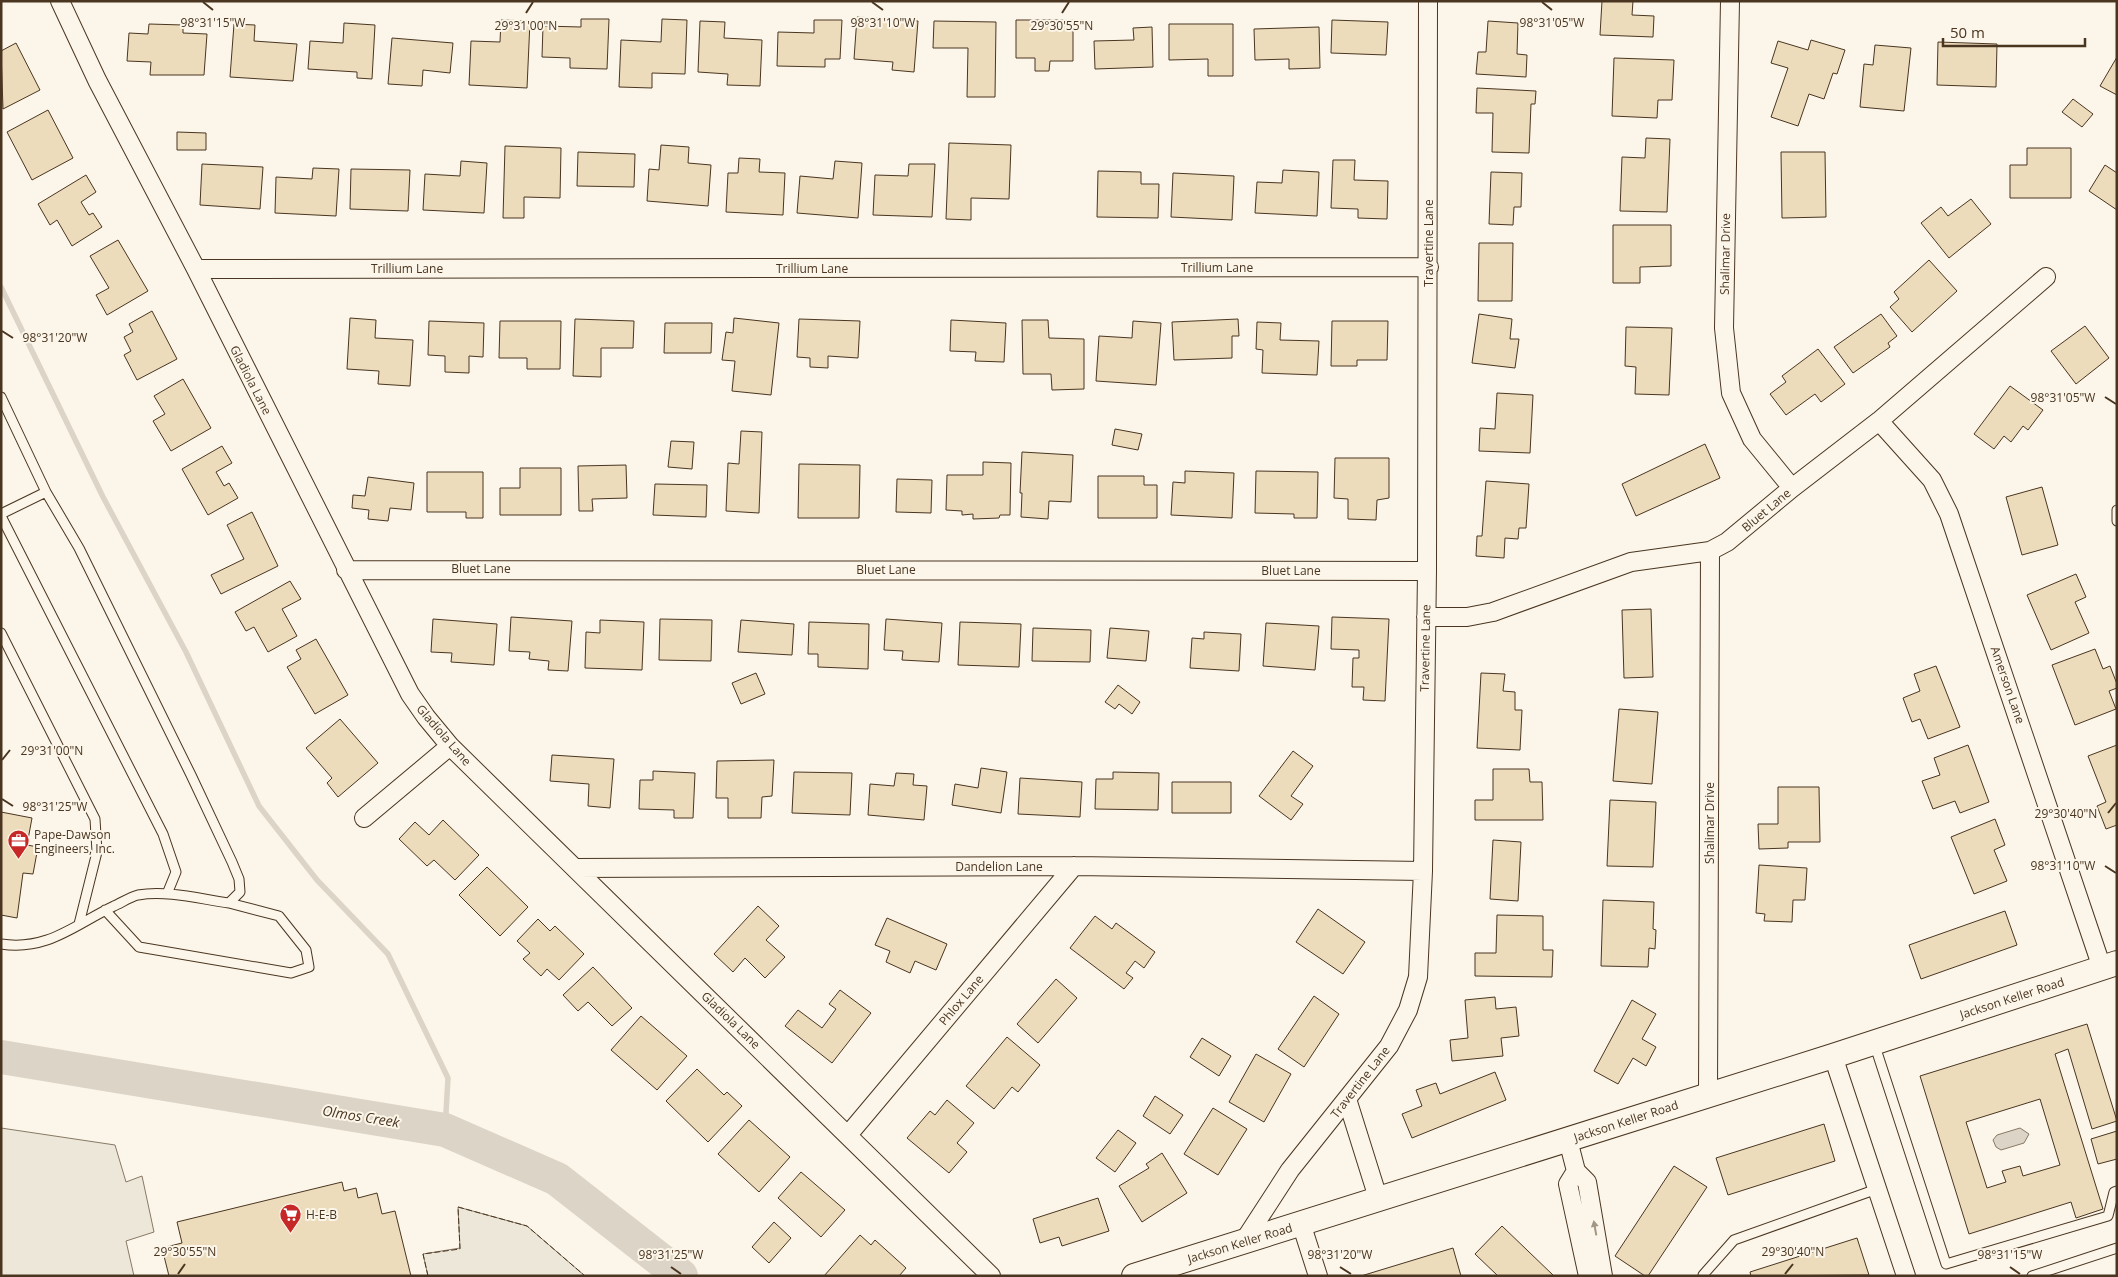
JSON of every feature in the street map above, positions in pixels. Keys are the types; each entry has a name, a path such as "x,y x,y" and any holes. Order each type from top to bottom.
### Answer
{"main road":[{"name":"Jackson Keller Road","path":"1134,1276 1874,1043 2110,966"}],"street":[{"name":"Gladiola Lane","path":"60,1 97,80 196,269 346,570 410,694 426,717 450,746 991,1276"},
{"name":"Travertine Lane","path":"1244,1241 1290,1170 1389,1046 1410,1002 1418,977 1423,871 1427,571 1428,1"},
{"name":"Shalimar Drive","path":"1730,1 1724,328 1730,393 1752,438 1792,488"},
{"name":"Trillium Lane","path":"196,269 1428,267"},
{"name":"Bluet Lane","path":"1426,617 1467,617 1493,612 1631,562 1710,552 1727,542 1792,488 1880,421 2046,277"},
{"name":"Amerson Lane","path":"1880,421 1932,480 1949,514 2110,966"},
{"name":"Shalimar Drive","path":"1708,1095 1710,552"},
{"name":"Bluet Lane","path":"346,570 1427,571"},
{"path":"364,818 450,746"},
{"name":"Dandelion Lane","path":"575,868 1074,866 1423,871"},
{"name":"Phlox Lane","path":"848,1135 1074,866"},
{"path":"1833,1056 1906,1276"},
{"path":"1347,1099 1378,1198"},
{"path":"1568,1140 1576,1171 1587,1182 1603,1276"},
{"path":"1576,1171 1568,1184 1588,1276"},
{"path":"1301,1223 1318,1276"}],"lane":[{"path":"1,397 46,492 79,548 232,862 239,880 240,892 229,903"},
{"path":"46,492 1,515 163,834 176,872 167,894"},
{"path":"2117,510 2117,521"},
{"path":"1,633 95,820 97,852 79,924"},
{"path":"1,944 35,945 58,937 105,910 137,896 167,894 229,903 278,916 306,950 309,967 291,973 139,947 105,910"},
{"path":"1874,1043 1946,1264 2108,1216 2114,1192 2117,1191"},
{"path":"1703,1275 1734,1240 1877,1189"},
{"path":"2032,1276 2117,1248"}],"shaded area":[{"path":"1,1128 115,1145 126,1182 142,1176 154,1232 126,1241 134,1276 1,1276"},
{"path":"2020,1128 2029,1134 2024,1143 2001,1150 1996,1147 1993,1140 1997,1135"},
{"path":"458,1207 527,1226 585,1276 428,1276 423,1254 460,1248"}],"building":[{"path":"1602,1 1633,1 1632,15 1654,16 1653,37 1600,35"},
{"path":"857,17 918,21 914,72 892,70 893,62 854,59"},
{"path":"581,19 609,19 607,69 570,68 570,58 542,57 543,26 581,27"},
{"path":"662,19 687,20 685,74 652,73 652,88 619,87 621,40 661,42"},
{"path":"501,20 530,21 527,88 469,85 471,41 500,42"},
{"path":"814,20 842,20 840,59 825,59 825,67 777,66 778,32 814,33"},
{"path":"1016,20 1073,20 1073,61 1050,61 1049,71 1035,71 1035,58 1016,58"},
{"path":"1332,20 1388,22 1386,55 1331,53"},
{"path":"700,21 725,22 724,38 762,40 760,86 727,85 728,74 698,72"},
{"path":"934,21 996,22 995,97 967,97 968,48 933,48"},
{"path":"1488,21 1518,23 1517,54 1527,55 1526,77 1476,74 1478,52 1486,52"},
{"path":"344,23 375,25 372,79 357,78 357,72 308,69 310,41 343,43"},
{"path":"149,24 183,25 183,33 207,34 204,75 150,75 151,62 127,61 129,33 148,34"},
{"path":"234,24 255,25 254,41 297,44 293,81 230,77"},
{"path":"1169,24 1233,24 1233,76 1208,76 1208,59 1169,60"},
{"path":"1152,27 1153,67 1095,69 1094,41 1134,40 1133,28"},
{"path":"1319,27 1320,68 1289,69 1289,59 1255,60 1254,29"},
{"path":"392,38 453,43 450,73 423,70 422,86 388,84"},
{"path":"1811,40 1845,50 1837,74 1833,73 1824,99 1809,94 1798,126 1771,117 1788,68 1771,63 1778,41 1808,50"},
{"path":"1938,42 1997,44 1996,87 1937,85"},
{"path":"16,43 40,90 3,109 1,51"},
{"path":"1875,45 1911,48 1904,111 1860,107 1864,64 1873,65"},
{"path":"2117,57 2117,95 2100,86"},
{"path":"1614,58 1674,60 1672,100 1658,100 1657,118 1612,116"},
{"path":"1477,88 1536,91 1535,104 1531,104 1529,153 1492,152 1493,113 1476,113"},
{"path":"2073,99 2093,114 2082,127 2062,112"},
{"path":"48,110 73,158 32,180 7,132"},
{"path":"177,132 206,133 206,150 177,150"},
{"path":"1646,138 1670,139 1667,212 1620,211 1622,157 1645,158"},
{"path":"949,143 1011,145 1009,199 971,198 971,220 946,219"},
{"path":"661,145 689,147 688,163 711,165 708,206 647,201 649,169 659,170"},
{"path":"505,146 561,148 560,198 524,197 524,218 503,218"},
{"path":"2027,148 2071,148 2071,198 2010,198 2010,165 2027,165"},
{"path":"578,152 635,154 634,187 577,186"},
{"path":"1781,152 1825,152 1826,217 1782,218"},
{"path":"739,158 760,159 759,172 785,173 783,215 726,212 728,173 738,173"},
{"path":"1333,160 1355,160 1354,180 1388,181 1387,219 1358,218 1358,209 1331,208"},
{"path":"461,161 487,163 484,213 423,210 425,174 460,176"},
{"path":"835,161 862,163 858,218 797,213 800,176 833,179"},
{"path":"202,164 263,167 260,209 200,205"},
{"path":"909,164 935,164 932,217 873,215 875,175 908,176"},
{"path":"2105,165 2117,173 2117,210 2089,191"},
{"path":"313,168 339,169 336,216 275,213 276,177 312,179"},
{"path":"351,169 410,170 408,211 350,209"},
{"path":"1283,170 1319,172 1317,216 1255,213 1257,182 1282,183"},
{"path":"1098,171 1141,172 1141,184 1159,184 1158,218 1097,217"},
{"path":"1491,172 1522,173 1521,207 1514,207 1513,225 1489,224"},
{"path":"1173,173 1234,176 1232,220 1171,217"},
{"path":"86,175 96,192 81,202 89,215 93,213 102,227 72,246 57,220 50,225 38,204"},
{"path":"1971,199 1991,224 1949,258 1921,223 1941,207 1948,216"},
{"path":"1613,225 1671,225 1671,266 1640,267 1640,283 1613,283"},
{"path":"118,240 148,291 107,315 96,295 109,288 90,256"},
{"path":"1479,243 1513,243 1512,301 1478,301"},
{"path":"1929,260 1957,291 1912,332 1890,307 1899,299 1894,292"},
{"path":"152,311 177,359 137,380 124,355 131,351 124,337 133,332 129,324"},
{"path":"1479,314 1512,319 1510,339 1519,339 1515,368 1472,363"},
{"path":"1881,314 1897,336 1888,343 1890,347 1853,373 1834,347"},
{"path":"350,318 376,320 375,338 413,340 410,386 378,384 379,371 347,369"},
{"path":"734,318 779,323 771,395 732,391 735,361 722,360 726,332 733,333"},
{"path":"575,319 634,321 633,348 601,348 601,377 573,376"},
{"path":"799,319 860,321 858,358 828,356 828,368 810,367 810,358 797,357"},
{"path":"1238,319 1239,336 1232,336 1232,358 1174,360 1172,322"},
{"path":"951,320 1006,323 1004,362 975,361 976,352 950,351"},
{"path":"1022,320 1048,320 1049,338 1084,339 1084,389 1052,390 1051,374 1023,374"},
{"path":"429,321 484,323 483,357 469,356 469,373 445,372 445,356 428,355"},
{"path":"500,321 561,321 560,369 527,369 527,358 499,358"},
{"path":"1133,321 1161,323 1156,385 1096,381 1099,336 1132,338"},
{"path":"1332,321 1388,321 1387,360 1357,360 1357,366 1331,366"},
{"path":"1257,322 1281,323 1280,340 1319,341 1317,375 1262,373 1263,350 1256,349"},
{"path":"665,323 712,323 711,353 664,353"},
{"path":"2085,326 2109,358 2076,384 2051,351"},
{"path":"1626,327 1672,328 1669,395 1635,394 1636,367 1625,366"},
{"path":"1818,349 1845,384 1821,402 1815,394 1786,415 1770,394 1786,382 1782,376"},
{"path":"183,379 211,428 171,451 153,421 165,414 154,396"},
{"path":"2010,386 2043,410 2028,430 2023,426 2011,442 2004,436 1994,449 1974,434"},
{"path":"1497,393 1533,395 1530,453 1479,451 1480,428 1495,429"},
{"path":"1115,429 1142,434 1138,450 1112,445"},
{"path":"741,431 762,432 759,513 726,511 728,463 739,464"},
{"path":"671,441 694,442 692,469 668,467"},
{"path":"1705,444 1720,478 1636,516 1622,484"},
{"path":"222,446 232,463 216,472 224,486 229,483 238,498 208,515 182,469"},
{"path":"1022,452 1073,455 1071,502 1049,501 1048,519 1021,517"},
{"path":"1335,458 1389,458 1389,498 1377,500 1376,520 1348,519 1348,499 1334,498"},
{"path":"983,462 1011,463 1010,515 1000,515 999,518 973,519 973,514 962,515 962,511 946,510 947,475 983,475"},
{"path":"799,464 860,465 859,518 798,518"},
{"path":"626,465 627,498 592,499 593,511 579,511 578,466"},
{"path":"520,468 561,468 561,515 500,515 500,488 520,488"},
{"path":"1185,471 1234,473 1232,518 1171,515 1173,482 1185,483"},
{"path":"1256,471 1318,472 1317,518 1294,518 1294,514 1255,513"},
{"path":"427,472 483,472 483,518 466,518 466,512 427,512"},
{"path":"1098,476 1144,476 1144,485 1157,485 1157,518 1098,518"},
{"path":"368,477 414,483 411,510 390,508 388,521 368,519 369,510 352,508 353,495 365,496"},
{"path":"897,479 932,480 931,513 896,512"},
{"path":"1486,481 1529,484 1526,528 1519,528 1518,539 1505,538 1504,558 1476,556 1477,536 1482,536"},
{"path":"655,484 707,485 706,517 653,515"},
{"path":"2042,487 2058,545 2022,555 2006,497"},
{"path":"252,512 278,566 221,594 211,575 244,559 227,525"},
{"path":"2076,574 2086,597 2075,602 2089,633 2051,650 2027,595"},
{"path":"290,581 301,599 282,609 297,636 268,652 254,627 246,631 235,612"},
{"path":"1651,609 1653,677 1624,678 1622,610"},
{"path":"511,617 572,621 568,671 548,670 549,661 529,659 530,652 509,651"},
{"path":"1332,617 1389,619 1385,701 1363,700 1364,687 1352,687 1353,658 1359,658 1359,650 1331,649"},
{"path":"433,619 497,624 494,665 451,662 452,653 431,652"},
{"path":"660,619 712,620 711,661 659,660"},
{"path":"886,619 942,623 939,662 902,660 903,651 884,650"},
{"path":"600,620 644,622 642,670 585,668 586,632 600,633"},
{"path":"741,620 794,624 792,655 738,652"},
{"path":"809,622 869,624 868,669 818,667 818,654 808,654"},
{"path":"960,622 1021,624 1019,667 958,665"},
{"path":"1266,623 1319,626 1315,670 1263,666"},
{"path":"1033,628 1091,630 1090,662 1032,661"},
{"path":"1110,628 1149,631 1146,661 1107,658"},
{"path":"1204,632 1241,634 1239,671 1190,668 1192,638 1204,639"},
{"path":"316,639 348,695 315,714 287,667 301,659 296,650"},
{"path":"2095,649 2103,669 2110,666 2117,684 2117,688 2109,691 2116,709 2075,725 2052,665"},
{"path":"1936,666 1960,727 1928,739 1920,719 1912,722 1903,698 1920,691 1914,674"},
{"path":"756,673 765,694 741,704 732,683"},
{"path":"1481,673 1505,674 1503,691 1515,692 1515,710 1522,710 1520,750 1477,748"},
{"path":"1118,685 1140,702 1132,714 1119,704 1115,709 1105,702"},
{"path":"1619,709 1658,712 1652,784 1613,781"},
{"path":"340,719 378,763 338,797 327,783 332,778 306,748"},
{"path":"1968,745 1989,802 1960,813 1955,801 1933,809 1922,781 1940,775 1934,758"},
{"path":"2117,745 2117,825 2106,829 2097,806 2106,802 2088,756"},
{"path":"1293,751 1313,766 1291,796 1303,804 1291,820 1259,796"},
{"path":"552,755 614,759 610,808 588,806 589,784 550,781"},
{"path":"774,760 772,796 762,797 761,818 728,818 728,798 716,798 717,761"},
{"path":"981,768 1007,772 1001,813 952,805 955,784 978,788"},
{"path":"1493,769 1529,769 1530,782 1542,782 1543,820 1475,820 1475,800 1493,800"},
{"path":"653,771 695,773 693,818 674,818 674,810 639,809 640,780 653,780"},
{"path":"794,772 852,773 850,815 792,813"},
{"path":"1113,772 1159,773 1158,810 1095,809 1096,779 1113,779"},
{"path":"896,773 914,774 913,785 927,786 924,820 868,815 870,784 894,786"},
{"path":"1020,778 1082,782 1080,817 1018,814"},
{"path":"1172,782 1231,782 1231,813 1172,813"},
{"path":"1778,787 1819,787 1820,842 1788,842 1788,848 1759,849 1758,824 1778,824"},
{"path":"1610,800 1656,802 1653,867 1607,866"},
{"name":"Pape-Dawson Engineers, Inc.","path":"1,812 32,818 27,845 38,847 33,874 23,873 17,918 1,915"},
{"path":"1995,819 2005,845 1994,850 2007,881 1974,894 1951,837"},
{"path":"443,820 479,855 455,880 434,860 427,866 399,839 415,822 429,835"},
{"path":"1493,840 1521,842 1518,901 1490,899"},
{"path":"1759,865 1807,868 1805,900 1793,900 1792,922 1764,921 1765,914 1756,913"},
{"path":"487,867 528,907 500,936 459,895"},
{"path":"1603,900 1654,902 1653,929 1656,930 1655,949 1649,948 1648,967 1601,966"},
{"path":"758,906 779,926 766,940 785,957 765,978 745,958 733,972 714,954"},
{"path":"1318,909 1365,942 1343,974 1296,942"},
{"path":"2005,911 2017,945 1921,979 1909,945"},
{"path":"1497,915 1543,916 1543,950 1553,950 1552,977 1475,976 1475,953 1496,953"},
{"path":"1095,916 1112,929 1116,923 1155,952 1144,968 1135,961 1126,973 1133,978 1124,989 1070,948"},
{"path":"887,918 947,944 936,970 915,961 910,973 886,962 890,951 875,945"},
{"path":"538,919 550,931 555,926 584,954 559,980 547,969 541,976 523,959 530,953 517,941"},
{"path":"593,967 632,1008 612,1026 588,1002 578,1011 563,995"},
{"path":"1056,979 1077,998 1038,1043 1017,1024"},
{"path":"840,990 871,1013 832,1063 785,1026 798,1010 822,1028 836,1009 829,1004"},
{"path":"1314,996 1339,1014 1304,1067 1278,1049"},
{"path":"1495,997 1496,1009 1516,1007 1519,1036 1501,1038 1503,1056 1452,1061 1450,1040 1468,1038 1465,1000"},
{"path":"1632,1000 1656,1014 1642,1039 1656,1047 1646,1066 1633,1058 1618,1084 1594,1071"},
{"path":"641,1016 687,1056 657,1090 611,1050"},
{"path":"2087,1024 2117,1121 2092,1129 2068,1049 2055,1054 2103,1209 2076,1218 2071,1202 1969,1234 1920,1076","holes":["2040,1099 2060,1165 2023,1176 2020,1166 2002,1171 2006,1182 1987,1188 1966,1122"]},
{"path":"1007,1037 1040,1065 1018,1092 1012,1087 994,1109 966,1086"},
{"path":"1202,1038 1231,1056 1219,1076 1190,1057"},
{"path":"1256,1054 1291,1074 1264,1122 1229,1102"},
{"path":"697,1069 724,1095 727,1092 742,1106 708,1142 666,1101"},
{"path":"1495,1072 1506,1100 1412,1138 1402,1114 1422,1106 1416,1090 1436,1083 1440,1094"},
{"path":"1155,1096 1183,1115 1170,1134 1143,1116"},
{"path":"947,1100 974,1123 957,1143 967,1152 949,1173 907,1138 930,1111 935,1115"},
{"path":"1213,1108 1247,1129 1218,1175 1184,1154"},
{"path":"749,1120 790,1157 759,1192 718,1154"},
{"path":"1824,1124 1835,1161 1728,1195 1716,1158"},
{"path":"1118,1130 1136,1143 1115,1172 1096,1158"},
{"path":"2117,1131 2117,1159 2098,1164 2091,1139"},
{"path":"1162,1153 1187,1193 1142,1222 1119,1186 1149,1168 1146,1164"},
{"path":"1674,1166 1707,1187 1648,1276 1645,1276 1615,1256"},
{"path":"801,1172 845,1210 821,1237 778,1198"},
{"name":"H-E-B","path":"342,1182 344,1191 356,1188 358,1198 377,1193 382,1214 395,1211 411,1276 169,1276 162,1248 182,1243 177,1222"},
{"path":"1098,1198 1109,1231 1062,1246 1059,1237 1040,1243 1033,1219"},
{"path":"774,1222 791,1238 769,1263 752,1247"},
{"path":"1502,1226 1554,1276 1498,1276 1475,1254"},
{"path":"860,1235 871,1245 875,1240 906,1268 899,1276 824,1276"},
{"path":"1857,1238 1869,1275 1751,1276 1750,1272"},
{"path":"1453,1248 1461,1276 1361,1276"}],"waterway":[{"path":"1,287 103,497 186,652 259,806 317,880 388,954 448,1078 445,1130"},
{"name":"Olmos Creek","path":"1,1057 445,1130 557,1179 681,1276"}],"fence":[{"path":"428,1276 423,1254 460,1249 458,1207 527,1226 585,1276"}],"place":[{"name":"Pape-Dawson Engineers, Inc.","path":"18,860"},
{"name":"H-E-B","path":"290,1233"}]}
